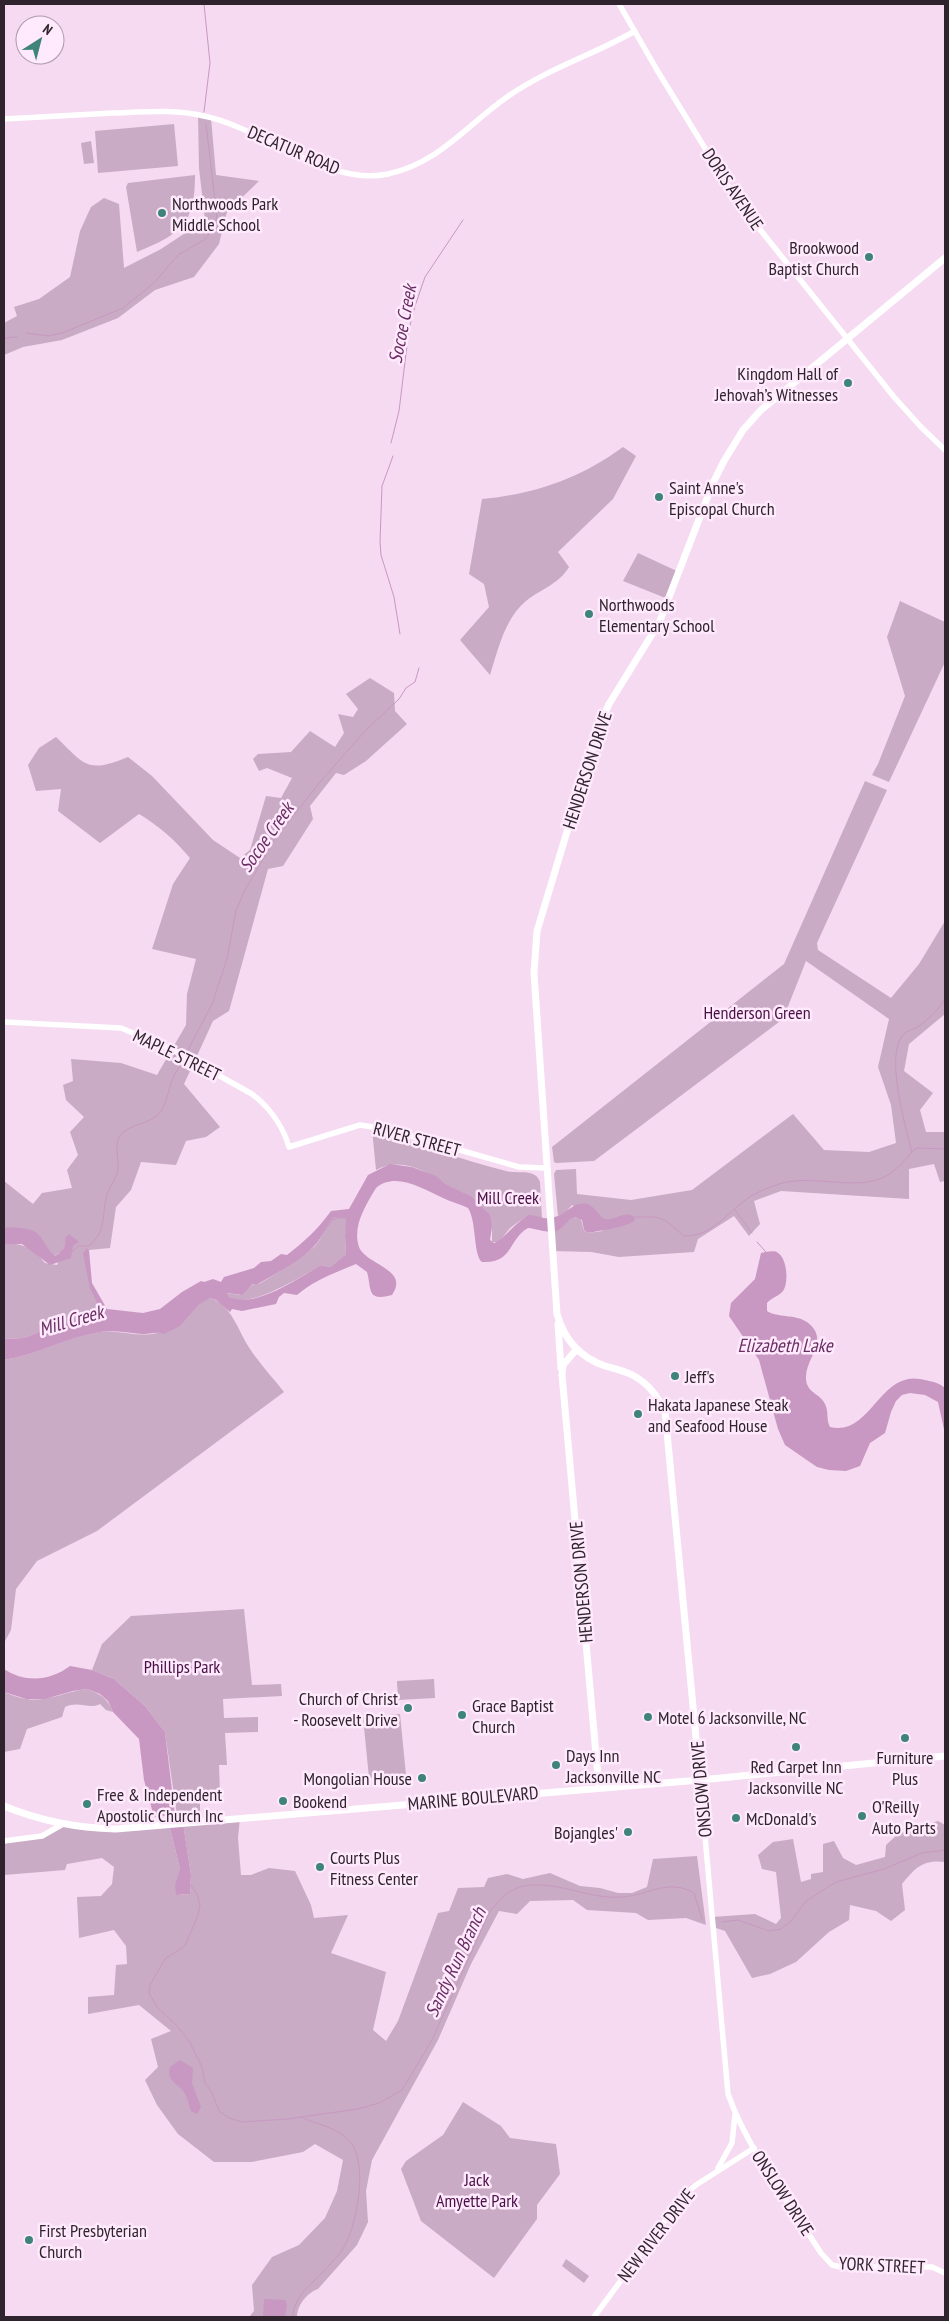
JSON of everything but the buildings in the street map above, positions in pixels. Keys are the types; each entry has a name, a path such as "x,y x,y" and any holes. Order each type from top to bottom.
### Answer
{"main road":[{"name":"HENDERSON DRIVE","path":"599,1788 562,1375 546,1168 534,973 537,931 598,729 609,704 659,622 703,506 733,445 761,410 945,258"},
{"name":"HENDERSON DRIVE","path":"557,1314 561,1328 576,1350"},
{"path":"562,1375 563,1365 576,1350"},
{"name":"ONSLOW DRIVE","path":"576,1350 588,1359 635,1377 657,1396 665,1411 700,1780"},
{"name":"MARINE BOULEVARD","path":"4,1806 63,1824 99,1829 156,1826 700,1780 945,1756"}],"street":[{"name":"DORIS AVENUE","path":"619,4 738,202 909,415 945,450"},
{"name":"DECATUR ROAD","path":"4,119 147,112 204,116 237,126 328,169 363,176 387,174 419,165 434,156 508,96 550,72 608,46 635,31"},
{"name":"MAPLE STREET","path":"4,1022 121,1028 149,1038 200,1064 258,1099 264,1104 285,1134 289,1147"},
{"name":"RIVER STREET","path":"289,1147 360,1125 386,1128 519,1167 546,1168"},
{"name":"ONSLOW DRIVE","path":"700,1780 728,2094 735,2112 754,2148 821,2253"},
{"path":"4,1841 42,1836 63,1824"},
{"path":"715,2172 732,2144 735,2112"},
{"name":"NEW RIVER DRIVE","path":"594,2317 675,2206 696,2184 754,2148"},
{"name":"YORK STREET","path":"821,2253 832,2265 841,2267 932,2267 945,2273"}],"green space":[{"path":"198,115 211,118 216,175 259,181 227,212 219,244 194,277 155,290 118,318 62,340 23,347 4,355 4,323 17,316 14,307 39,299 70,277 80,231 91,207 104,198 119,204 124,268 161,249 205,220 199,168"},
{"path":"174,124 178,166 98,173 95,131"},
{"path":"91,141 94,163 84,164 81,143"},
{"path":"195,175 192,205 182,225 175,233 165,239 137,252 126,187 128,183"},
{"path":"623,447 636,456 613,499 558,552 569,567 565,573 526,601 513,616 499,645 490,675 460,640 489,607 484,584 469,574 482,499 520,493 556,483 590,468"},
{"path":"638,553 679,572 668,599 623,581"},
{"path":"900,601 945,622 945,662 889,782 872,775 905,696 887,637"},
{"path":"370,678 394,693 395,711 407,724 366,761 344,775 336,773 310,806 313,819 283,866 268,869 229,1011 213,1021 184,1084 220,1127 206,1137 186,1141 176,1165 141,1162 131,1190 116,1207 110,1248 87,1249 88,1274 102,1313 56,1325 24,1338 4,1339 4,1244 22,1245 36,1253 45,1263 57,1265 66,1243 62,1251 55,1256 34,1233 14,1228 4,1229 4,1181 33,1204 42,1193 72,1188 67,1170 78,1155 70,1132 84,1117 66,1100 63,1085 73,1081 71,1059 121,1063 157,1075 186,1025 187,994 196,959 152,949 173,884 190,858 184,851 160,828 139,814 100,843 58,811 61,789 36,791 28,765 39,748 56,737 81,760 95,766 128,757 152,776 213,840 240,858 250,850 266,796 281,798 292,778 267,768 259,771 253,759 258,754 291,752 310,731 335,747 344,733 338,714 353,717 358,709 346,694"},
{"name":"Henderson Green","path":"865,781 887,790 817,943 818,950 891,998 919,964 945,921 945,1014 909,1044 904,1071 933,1093 920,1110 926,1132 945,1132 945,1181 940,1182 934,1164 909,1169 909,1199 781,1191 754,1201 760,1224 749,1236 734,1216 698,1239 694,1252 619,1257 591,1252 553,1251 554,1231 575,1217 579,1217 582,1221 584,1230 587,1233 603,1231 572,1205 565,1213 558,1216 554,1174 556,1170 576,1169 577,1194 631,1200 692,1190 793,1114 824,1150 869,1152 896,1143 891,1105 878,1067 889,1019 806,961 783,1019 594,1161 556,1163 554,1162 552,1147 784,964"},
{"name":"Mill Creek","path":"372,1129 489,1167 535,1175 540,1182 542,1219 528,1215 510,1228 499,1242 492,1242 492,1227 454,1191 439,1180 424,1171 408,1166 392,1165 376,1170"},
{"path":"334,1216 347,1219 346,1254 330,1267 321,1265 287,1284 258,1297 244,1300 233,1299 226,1293 240,1295 254,1284 259,1284 302,1257 318,1243 328,1223"},
{"path":"210,1298 218,1301 229,1312 250,1349 284,1392 97,1531 37,1561 16,1589 11,1630 4,1643 4,1360 16,1358 87,1334 107,1331 145,1335 160,1332 173,1325 197,1305"},
{"name":"Phillips Park","path":"244,1609 252,1685 281,1684 282,1696 223,1699 224,1718 258,1717 258,1732 225,1733 227,1765 219,1765 220,1792 200,1794 200,1814 177,1816 165,1732 145,1706 114,1679 92,1670 102,1644 131,1616"},
{"path":"434,1679 435,1698 398,1700 397,1681"},
{"path":"87,1689 103,1698 113,1712 106,1710 100,1704 96,1706 70,1705 65,1707 62,1717 27,1729 20,1749 4,1752 4,1692 21,1698 35,1700"},
{"path":"400,1714 406,1775 369,1778 363,1717"},
{"path":"240,1818 238,1838 241,1875 251,1875 269,1868 295,1871 311,1905 314,1918 348,1915 331,1953 386,1972 373,2030 386,2041 398,2021 438,1913 449,1911 458,1888 484,1887 488,1878 507,1874 523,1879 550,1873 580,1886 600,1888 618,1893 632,1893 647,1887 653,1859 697,1856 706,1925 686,1918 648,1920 636,1913 587,1910 573,1900 530,1901 517,1914 499,1911 471,1964 438,2040 372,2160 366,2191 368,2222 357,2245 318,2289 310,2293 303,2300 297,2317 249,2317 254,2311 252,2285 272,2257 299,2245 325,2218 337,2191 343,2160 315,2144 303,2152 252,2162 214,2162 178,2134 157,2105 145,2080 158,2067 151,2039 171,2031 139,2005 88,2014 88,1997 114,1995 116,1965 127,1964 126,1946 114,1930 79,1938 77,1897 101,1896 112,1884 114,1867 102,1858 67,1864 65,1870 4,1875 4,1841 31,1839 63,1824 81,1827 169,1824 180,1869 177,1895 190,1894 191,1875 183,1823"},
{"path":"938,1821 945,1825 945,1862 925,1863 911,1873 902,1884 905,1910 891,1921 876,1911 850,1905 849,1920 829,1932 796,1962 770,1974 752,1978 725,1931 713,1927 712,1917 755,1914 776,1924 781,1918 776,1872 762,1869 758,1855 773,1842 793,1839 801,1882 811,1879 811,1874 823,1872 823,1844 834,1841 843,1858 856,1865 885,1857 886,1845 898,1834"},
{"name":"Jack Amyette Park","path":"463,2102 501,2126 510,2138 556,2144 560,2174 537,2205 537,2219 494,2278 421,2221 401,2169 406,2161 443,2135"},
{"path":"566,2259 589,2276 584,2283 562,2266"}],"water":[{"path":"390,1164 412,1167 436,1176 445,1184 472,1197 490,1215 492,1227 490,1240 494,1243 528,1215 551,1218 580,1204 590,1205 605,1219 629,1215 633,1216 635,1220 620,1227 587,1233 584,1230 582,1220 576,1217 553,1232 528,1228 522,1232 500,1259 492,1262 482,1262 477,1253 473,1221 468,1208 410,1183 392,1181 376,1188 368,1201 361,1216 357,1239 363,1253 385,1268 395,1279 396,1286 392,1295 378,1297 374,1295 370,1289 367,1272 356,1264 318,1281 297,1295 284,1293 279,1297 276,1304 242,1311 232,1309 230,1312 216,1300 210,1298 198,1305 180,1326 164,1334 100,1332 4,1360 4,1339 24,1338 56,1325 102,1313 90,1288 83,1253 87,1248 89,1250 92,1283 107,1309 143,1313 160,1309 182,1292 201,1281 213,1279 221,1282 224,1277 254,1268 261,1262 271,1261 281,1254 287,1255 321,1224 331,1211 349,1209 368,1175","holes":["334,1217 346,1219 346,1254 330,1267 321,1265 264,1296 240,1300 229,1297 227,1293 242,1295 253,1284 258,1284 304,1255 317,1243"]},
{"path":"7,1227 23,1228 35,1232 55,1256 60,1253 65,1244 65,1238 69,1234 79,1242 73,1246 71,1258 50,1265 22,1244 4,1244 4,1229"},
{"name":"Elizabeth Lake","path":"775,1252 781,1256 785,1265 786,1277 783,1291 767,1303 767,1311 776,1315 802,1320 814,1329 817,1342 809,1363 806,1378 808,1387 825,1404 830,1427 844,1428 855,1423 894,1385 906,1379 920,1379 937,1383 945,1388 945,1434 938,1402 925,1395 910,1393 902,1395 896,1401 885,1433 870,1443 860,1466 846,1471 817,1467 785,1445 778,1429 759,1360 729,1316 731,1303 755,1279 761,1253"},
{"path":"70,1666 92,1670 114,1679 145,1706 165,1732 175,1815 154,1817 144,1780 139,1739 113,1712 108,1701 100,1694 87,1689 45,1699 26,1699 4,1692 4,1669 20,1677 37,1678 54,1675"},
{"path":"183,1823 191,1875 190,1894 176,1895 175,1885 180,1869 169,1824"},
{"path":"180,2060 193,2068 192,2083 201,2107 197,2114 191,2111 184,2092 170,2076 170,2067"},
{"path":"264,2299 285,2300 287,2304 285,2317 263,2317"}],"waterway":[{"path":"204,4 210,63 204,112"},
{"path":"26,333 49,336 65,332 123,308 154,283 178,255 204,240 210,233 217,218 206,124"},
{"name":"Socoe Creek","path":"391,443 399,411 409,329 415,306 425,277 463,220"},
{"path":"4,338 17,337"},
{"name":"Socoe Creek","path":"393,456 382,486 380,542 381,555 394,597 400,634"},
{"name":"Socoe Creek","path":"187,1052 212,1004 227,959 236,910 245,890 275,839 320,782 366,730 399,699 406,688 415,682 419,668"},
{"path":"912,1152 898,1090 896,1056 899,1042 905,1033 930,1017 945,999"},
{"name":"Socoe Creek","path":"72,1252 78,1246 89,1246 101,1230 107,1194 118,1170 118,1140 124,1131 151,1120 159,1114 166,1102 173,1078 182,1063"},
{"name":"Mill Creek","path":"634,1217 655,1217 665,1220 684,1236 694,1235 704,1232 720,1222 751,1196 776,1185 806,1180 850,1183 876,1180 892,1172 916,1148 945,1149"},
{"path":"735,1210 752,1233"},
{"name":"Mill Creek","path":"320,1237 332,1220 341,1217"},
{"path":"757,1242 766,1252"},
{"name":"Sandy Run Branch","path":"722,1922 738,1920 769,1931 781,1929 791,1921 806,1901 836,1882 884,1869 922,1853 945,1850"},
{"name":"Sandy Run Branch","path":"190,1884 197,1894 200,1905 198,1915 185,1946 165,1959 150,1985 149,1993 157,2007 177,2026 189,2041 202,2067 205,2083 211,2091 219,2111 229,2118 242,2122 287,2119 358,2109 379,2103 402,2090 432,2040 490,1911 505,1896 518,1887 549,1886 610,1897 632,1896 667,1887 676,1887 694,1893 702,1919"},
{"path":"292,2317 294,2308 302,2293 344,2248 357,2209 360,2179 359,2165 351,2143 340,2133 301,2117"}],"place":[{"name":"Northwoods Park Middle School","path":"162,213"},
{"name":"Brookwood Baptist Church","path":"869,257"},
{"name":"Kingdom Hall of Jehovah’s Witnesses","path":"848,383"},
{"name":"Saint Anne's Episcopal Church","path":"659,497"},
{"name":"Northwoods Elementary School","path":"589,614"},
{"name":"Jeff's","path":"675,1376"},
{"name":"Hakata Japanese Steak and Seafood House","path":"638,1414"},
{"name":"Church of Christ - Roosevelt Drive","path":"408,1708"},
{"name":"Grace Baptist Church","path":"462,1715"},
{"name":"Motel 6 Jacksonville, NC","path":"648,1717"},
{"name":"Furniture Plus","path":"905,1738"},
{"name":"Red Carpet Inn Jacksonville NC","path":"796,1747"},
{"name":"Days Inn Jacksonville NC","path":"556,1765"},
{"name":"Mongolian House","path":"422,1778"},
{"name":"Bookend","path":"283,1801"},
{"name":"Free & Independent Apostolic Church Inc","path":"87,1804"},
{"name":"O'Reilly Auto Parts","path":"862,1816"},
{"name":"McDonald's","path":"736,1818"},
{"name":"Bojangles'","path":"628,1832"},
{"name":"Courts Plus Fitness Center","path":"320,1867"},
{"name":"First Presbyterian Church","path":"29,2240"}]}
